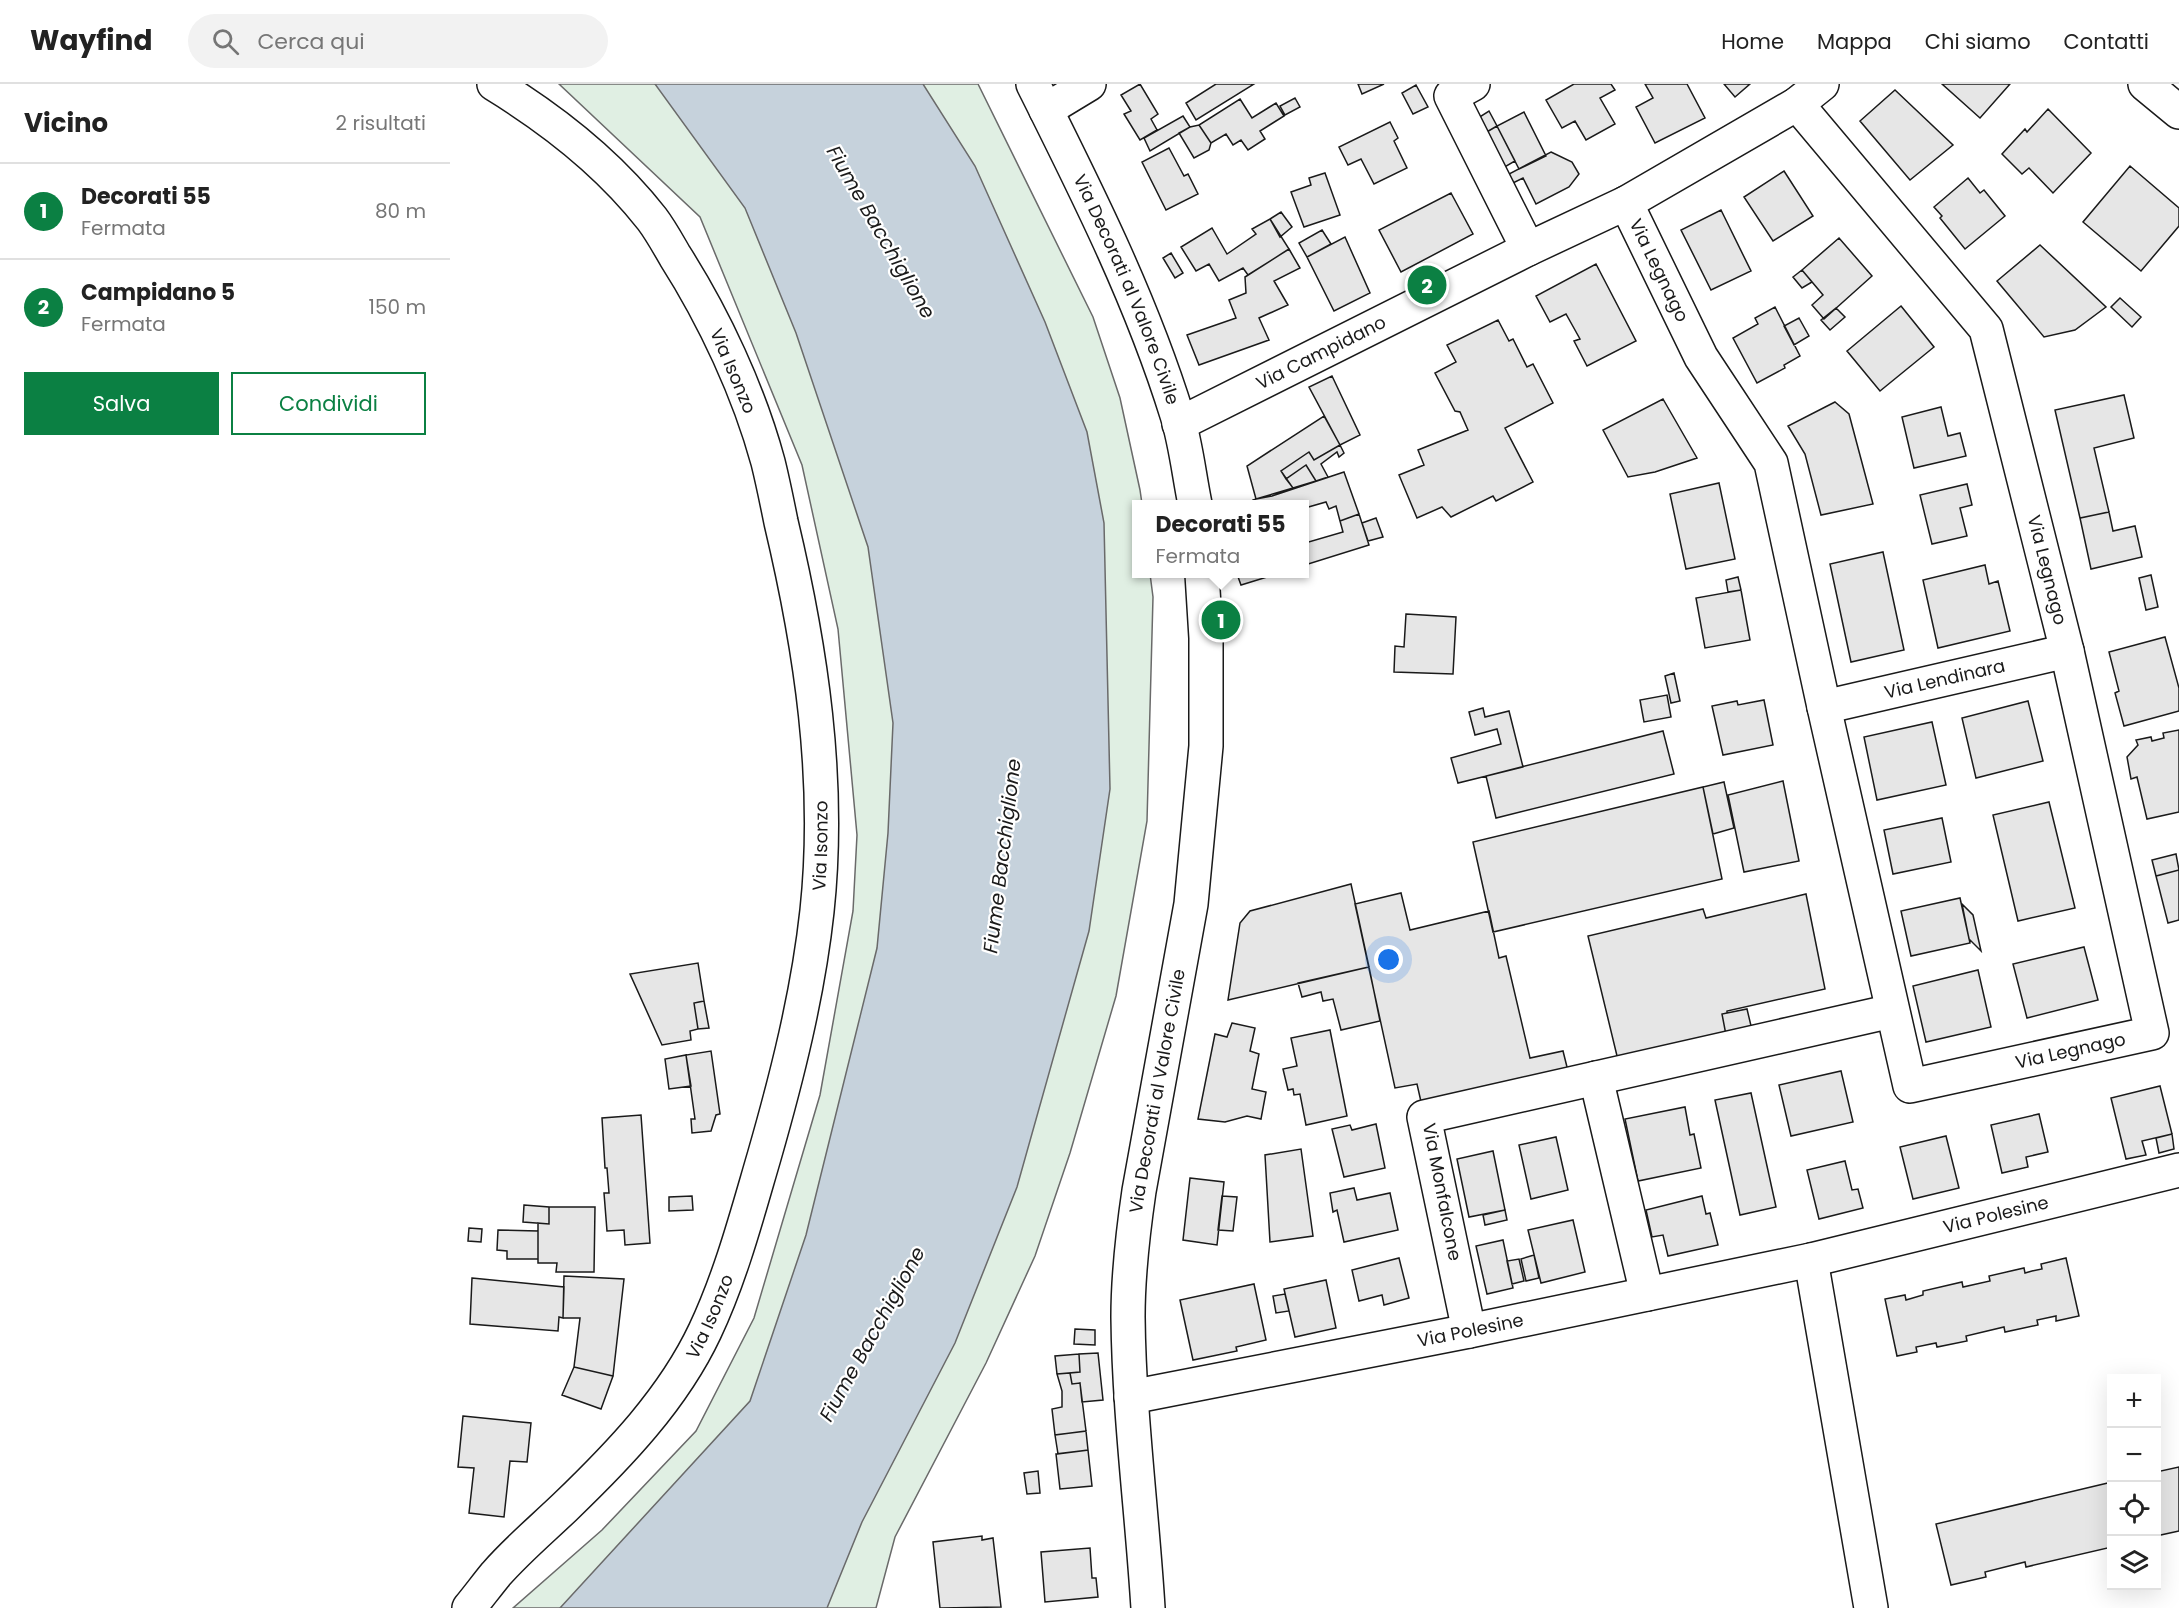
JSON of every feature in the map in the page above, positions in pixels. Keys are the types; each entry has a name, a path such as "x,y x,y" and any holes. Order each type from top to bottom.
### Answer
{"street":[{"name":"Via Isonzo","path":"469,1608 497,1573 610,1463 639,1431 672,1387 704,1333 726,1280 785,1085 808,973 817,910 821,853 821,810 814,704 806,634 767,459 740,383 717,330 688,275 653,220 570,136 494,84"},
{"path":"1039,97 1089,84"},
{"path":"1473,84 1451,96 1528,249"},
{"name":"Via Campidano","path":"1179,424 1528,249 1626,203 1797,104 1822,84"},
{"path":"2145,84 2179,112"},
{"name":"Via Decorati al Valore Civile","path":"1039,97 1119,259 1154,346 1179,424 1194,500"},
{"name":"Via Legnago","path":"1626,203 1701,357 1771,463 1910,1086 2152,1033 2067,651 1986,328 1797,104"},
{"name":"Via Decorati al Valore Civile","path":"1148,1608 1131,1397 1128,1316 1132,1235 1191,904 1205,757 1206,638 1202,578"},
{"name":"Via Lendinara","path":"1824,707 2067,651"},
{"name":"Via Monfalcone","path":"1469,1331 1424,1117 1892,1011"},
{"path":"1596,1078 1647,1294"},
{"name":"Via Polesine","path":"1131,1397 1469,1331 1811,1260 2179,1170"},
{"path":"1811,1260 1871,1608"}],"green space":[{"path":"559,84 978,84 1093,317 1120,398 1141,500 1132,500 1132,578 1151,578 1153,597 1147,821 1116,996 1070,1153 1035,1256 986,1363 895,1537 876,1608 513,1608 602,1530 696,1431 754,1318 820,1095 853,911 857,835 838,629 802,465 700,217"}],"water":[{"name":"Fiume Bacchiglione","path":"655,84 923,84 975,166 1045,322 1087,432 1104,523 1110,789 1089,931 1017,1187 955,1343 862,1522 827,1608 560,1608 750,1401 806,1235 877,948 888,833 893,723 868,547 796,333 745,208"}],"building":[{"path":"1140,84 1158,114 1151,119 1157,130 1140,140 1124,114 1131,111 1121,95"},
{"path":"1216,84 1254,84 1196,120 1186,103"},
{"path":"1358,84 1384,84 1362,94"},
{"path":"1574,84 1611,84 1615,90 1600,98 1615,124 1586,140 1575,121 1562,128 1546,100"},
{"path":"1645,84 1687,84 1705,118 1655,143 1636,107 1653,98"},
{"path":"1724,84 1750,84 1735,97"},
{"path":"1942,84 2010,84 1980,118"},
{"path":"1416,85 1428,107 1413,114 1402,93"},
{"path":"1895,90 1953,145 1910,180 1860,121"},
{"path":"1295,98 1300,107 1285,115 1280,106"},
{"path":"1240,99 1252,118 1276,103 1284,116 1260,131 1265,139 1248,150 1241,140 1233,145 1226,134 1211,143 1199,125"},
{"path":"2048,109 2091,153 2053,193 2029,168 2022,174 2002,154"},
{"path":"1489,111 1497,126 1485,133 1478,118"},
{"path":"1524,112 1546,156 1519,169 1497,126"},
{"path":"1183,116 1190,127 1150,151 1144,138"},
{"path":"1390,122 1398,138 1394,141 1407,168 1374,184 1361,159 1348,165 1339,147"},
{"path":"1199,125 1211,143 1209,150 1194,158 1179,133"},
{"path":"1497,126 1515,161 1503,168 1485,133"},
{"path":"1169,148 1184,176 1188,174 1198,194 1166,210 1142,162"},
{"path":"1551,152 1572,162 1579,174 1569,187 1536,204 1523,178 1513,183 1509,174"},
{"path":"2130,166 2179,208 2179,226 2141,271 2083,222"},
{"path":"1784,171 1813,216 1773,241 1744,197"},
{"path":"1325,173 1340,215 1304,227 1291,192 1311,185 1309,178"},
{"path":"1968,178 1980,193 1984,190 2005,216 1965,249 1934,207"},
{"path":"1451,193 1473,234 1401,272 1379,230"},
{"path":"1721,210 1751,271 1711,290 1681,230"},
{"path":"1281,212 1292,227 1280,237 1270,219"},
{"path":"1270,219 1289,249 1248,275 1243,268 1219,281 1209,264 1196,271 1181,247 1212,228 1227,254 1256,234 1252,229"},
{"path":"1322,230 1331,244 1307,257 1299,243"},
{"path":"1345,237 1370,293 1334,311 1307,257"},
{"path":"1839,238 1872,276 1824,319 1812,305 1823,295 1802,270"},
{"path":"2040,245 2106,307 2075,330 2044,337 1997,281"},
{"path":"1289,249 1300,268 1274,281 1288,305 1259,318 1269,340 1199,365 1187,335 1236,318 1229,300 1246,293 1245,277"},
{"path":"1171,253 1183,273 1175,278 1163,258"},
{"path":"1596,264 1636,341 1587,366 1574,341 1580,339 1566,314 1550,322 1536,296"},
{"path":"1802,270 1812,282 1802,288 1793,277"},
{"path":"2120,298 2141,317 2132,327 2111,307"},
{"path":"1901,306 1934,347 1880,391 1847,351"},
{"path":"1775,307 1800,356 1784,365 1785,368 1757,383 1733,338 1758,324 1755,318"},
{"path":"1836,308 1845,317 1830,330 1821,320"},
{"path":"1799,318 1809,336 1794,345 1784,326"},
{"path":"1498,320 1509,341 1513,339 1527,367 1533,364 1553,403 1505,428 1533,482 1496,501 1493,496 1451,517 1442,507 1417,518 1399,475 1424,465 1418,450 1468,430 1460,412 1455,411 1435,373 1456,362 1447,345"},
{"path":"1332,376 1360,435 1340,445 1309,387"},
{"path":"2124,395 2134,438 2094,448 2109,512 2080,518 2055,410"},
{"path":"1663,399 1697,458 1655,472 1628,477 1603,430"},
{"path":"1835,402 1849,414 1873,504 1821,515 1805,454 1788,426"},
{"path":"1941,407 1948,436 1960,433 1966,456 1914,468 1902,417"},
{"path":"1324,416 1340,445 1314,460 1309,452 1281,471 1293,488 1256,499 1247,466"},
{"path":"1340,445 1344,453 1339,457 1337,452 1321,464 1328,477 1316,481 1306,465 1286,479 1281,471 1309,452 1314,460"},
{"path":"1306,465 1316,481 1293,488 1286,479"},
{"path":"1344,472 1359,514 1340,521 1336,506 1329,509 1326,502 1309,507 1309,500 1253,500"},
{"path":"1719,483 1735,559 1686,569 1670,494"},
{"path":"1967,484 1972,505 1960,508 1967,536 1932,544 1920,495"},
{"path":"2109,512 2113,531 2135,526 2142,557 2091,569 2080,518"},
{"path":"1359,514 1369,545 1309,564 1309,542 1343,532 1340,521"},
{"path":"1376,518 1383,537 1368,541 1362,523"},
{"path":"1883,552 1904,650 1851,662 1830,564"},
{"path":"1985,565 1989,584 1998,581 2010,631 1938,648 1923,580"},
{"path":"2151,575 2158,607 2146,610 2139,578"},
{"path":"1738,577 1741,590 1728,592 1726,580"},
{"path":"1238,578 1264,578 1241,585"},
{"path":"1741,590 1750,640 1705,648 1696,598"},
{"path":"1406,614 1456,617 1453,674 1394,672 1395,646 1404,647"},
{"path":"2165,637 2179,688 2179,711 2124,726 2115,693 2119,691 2109,652"},
{"path":"1674,673 1680,701 1671,703 1665,676"},
{"path":"1667,695 1671,717 1644,722 1640,700"},
{"path":"1764,700 1773,745 1723,755 1712,706 1737,701 1738,705"},
{"path":"2028,701 2043,761 1976,778 1962,718"},
{"path":"1483,708 1485,717 1509,711 1523,767 1458,783 1451,758 1501,744 1497,729 1475,735 1469,712"},
{"path":"1932,722 1946,785 1877,800 1864,737"},
{"path":"2179,730 2179,812 2147,819 2137,777 2131,779 2127,757 2138,745 2136,740 2151,737 2152,741 2164,738 2163,733"},
{"path":"1663,731 1674,774 1496,818 1486,776"},
{"path":"1783,781 1799,861 1744,872 1728,795"},
{"path":"1724,782 1734,828 1713,834 1703,787"},
{"path":"1703,787 1722,879 1493,932 1473,842"},
{"path":"2049,802 2075,908 2018,921 1993,815"},
{"path":"1942,818 1951,862 1893,874 1884,830"},
{"path":"2176,854 2179,870 2156,876 2152,860"},
{"path":"2179,870 2179,920 2168,923 2156,876"},
{"path":"1351,884 1369,967 1228,1000 1240,923 1250,911"},
{"path":"1401,893 1410,930 1489,911 1499,958 1506,956 1530,1058 1563,1051 1568,1071 1422,1106 1417,1084 1395,1088 1355,904"},
{"path":"1806,894 1825,989 1727,1011 1722,1014 1726,1035 1618,1060 1588,936 1703,909 1706,918"},
{"path":"1960,898 1970,943 1911,956 1901,911"},
{"path":"1962,904 1973,915 1981,951 1969,939"},
{"path":"2084,947 2098,1000 2027,1018 2013,964"},
{"path":"698,963 704,1001 694,1003 698,1029 690,1031 691,1040 662,1045 630,974"},
{"path":"1369,967 1380,1021 1341,1030 1333,999 1323,1001 1321,992 1302,997 1298,983"},
{"path":"1978,970 1991,1027 1926,1042 1913,986"},
{"path":"704,1001 709,1028 698,1029 694,1003"},
{"path":"1747,1009 1752,1030 1726,1035 1722,1014"},
{"path":"1232,1023 1255,1028 1250,1051 1259,1054 1252,1089 1266,1092 1261,1119 1247,1116 1225,1122 1198,1119 1215,1034 1227,1037"},
{"path":"1330,1030 1347,1116 1306,1125 1300,1094 1294,1095 1293,1089 1288,1090 1283,1069 1297,1066 1291,1038"},
{"path":"711,1051 720,1114 716,1115 711,1131 692,1133 691,1119 695,1119 686,1055"},
{"path":"686,1055 691,1086 669,1089 665,1059"},
{"path":"1841,1071 1853,1122 1791,1136 1779,1085"},
{"path":"2160,1086 2172,1134 2142,1141 2146,1155 2126,1159 2111,1098"},
{"path":"1751,1093 1776,1207 1740,1215 1715,1100"},
{"path":"1685,1107 1690,1135 1694,1134 1701,1168 1638,1181 1625,1119"},
{"path":"2039,1114 2048,1152 2026,1157 2028,1167 2002,1173 1991,1125"},
{"path":"641,1115 650,1243 625,1245 624,1230 607,1231 604,1193 609,1193 602,1118"},
{"path":"1376,1124 1385,1168 1344,1177 1332,1129 1350,1125 1352,1130"},
{"path":"2172,1134 2174,1149 2159,1153 2156,1138"},
{"path":"1946,1136 1959,1188 1913,1199 1900,1147"},
{"path":"1556,1137 1568,1190 1531,1199 1519,1145"},
{"path":"1301,1149 1313,1236 1270,1242 1265,1155"},
{"path":"1493,1151 1505,1210 1469,1217 1457,1159"},
{"path":"1845,1161 1852,1190 1858,1189 1863,1208 1819,1219 1807,1170"},
{"path":"1190,1178 1224,1182 1217,1245 1183,1240"},
{"path":"1354,1188 1357,1200 1390,1193 1398,1230 1344,1242 1337,1210 1333,1212 1330,1193"},
{"path":"692,1196 693,1210 669,1211 669,1197"},
{"path":"1222,1196 1237,1197 1233,1231 1218,1230"},
{"path":"1702,1196 1706,1214 1710,1213 1718,1245 1668,1256 1663,1235 1652,1237 1646,1210"},
{"path":"524,1205 549,1207 549,1224 523,1222"},
{"path":"549,1207 595,1207 594,1272 556,1272 557,1263 538,1263 538,1223 549,1224"},
{"path":"1505,1210 1507,1220 1485,1225 1483,1215"},
{"path":"1573,1220 1585,1272 1541,1283 1528,1230"},
{"path":"469,1228 482,1229 481,1242 468,1241"},
{"path":"498,1230 538,1231 538,1259 507,1259 507,1251 497,1250"},
{"path":"1503,1240 1513,1288 1487,1294 1476,1246"},
{"path":"1534,1255 1539,1278 1526,1281 1521,1259"},
{"path":"1399,1258 1409,1298 1384,1305 1382,1295 1359,1301 1352,1270"},
{"path":"2066,1258 2079,1316 2056,1321 2056,1316 2037,1320 2038,1325 2005,1332 2004,1327 1966,1336 1967,1341 1937,1347 1936,1343 1916,1347 1917,1352 1897,1356 1885,1299 1905,1295 1906,1300 1923,1295 1923,1291 1962,1282 1963,1287 1990,1281 1989,1276 2024,1268 2025,1273 2042,1269 2041,1264"},
{"path":"1519,1259 1524,1281 1512,1284 1507,1261"},
{"path":"564,1276 624,1279 613,1376 574,1367 580,1318 563,1318"},
{"path":"472,1278 564,1287 563,1318 559,1317 558,1331 470,1324"},
{"path":"1326,1280 1336,1328 1295,1337 1284,1289"},
{"path":"1254,1284 1266,1340 1236,1347 1237,1351 1193,1360 1180,1300"},
{"path":"1285,1294 1289,1311 1276,1313 1273,1296"},
{"path":"1075,1329 1095,1330 1095,1345 1074,1344"},
{"path":"1098,1353 1103,1400 1082,1402 1080,1383 1072,1384 1070,1373 1080,1372 1079,1354"},
{"path":"1079,1354 1080,1372 1057,1374 1055,1356"},
{"path":"574,1367 613,1376 601,1409 562,1395"},
{"path":"1070,1373 1072,1384 1080,1383 1086,1431 1055,1435 1052,1409 1062,1407 1062,1391 1057,1374"},
{"path":"463,1416 531,1423 527,1462 510,1461 504,1517 469,1513 474,1468 458,1467"},
{"path":"1086,1431 1088,1450 1058,1454 1055,1435"},
{"path":"1088,1450 1092,1486 1060,1489 1056,1454"},
{"path":"2179,1467 2179,1531 2161,1535 2161,1482 2161,1471"},
{"path":"1038,1471 1040,1493 1027,1494 1024,1473"},
{"path":"2107,1483 2107,1548 2026,1567 2025,1562 1985,1572 1986,1577 1951,1585 1936,1524"},
{"path":"982,1536 982,1540 993,1538 1001,1607 940,1608 933,1542"},
{"path":"1090,1548 1092,1578 1096,1578 1098,1597 1045,1602 1041,1552"}],"place":[{"name":"Campidano 5","path":"1427,285"},
{"name":"Decorati 55","path":"1221,620"}]}
